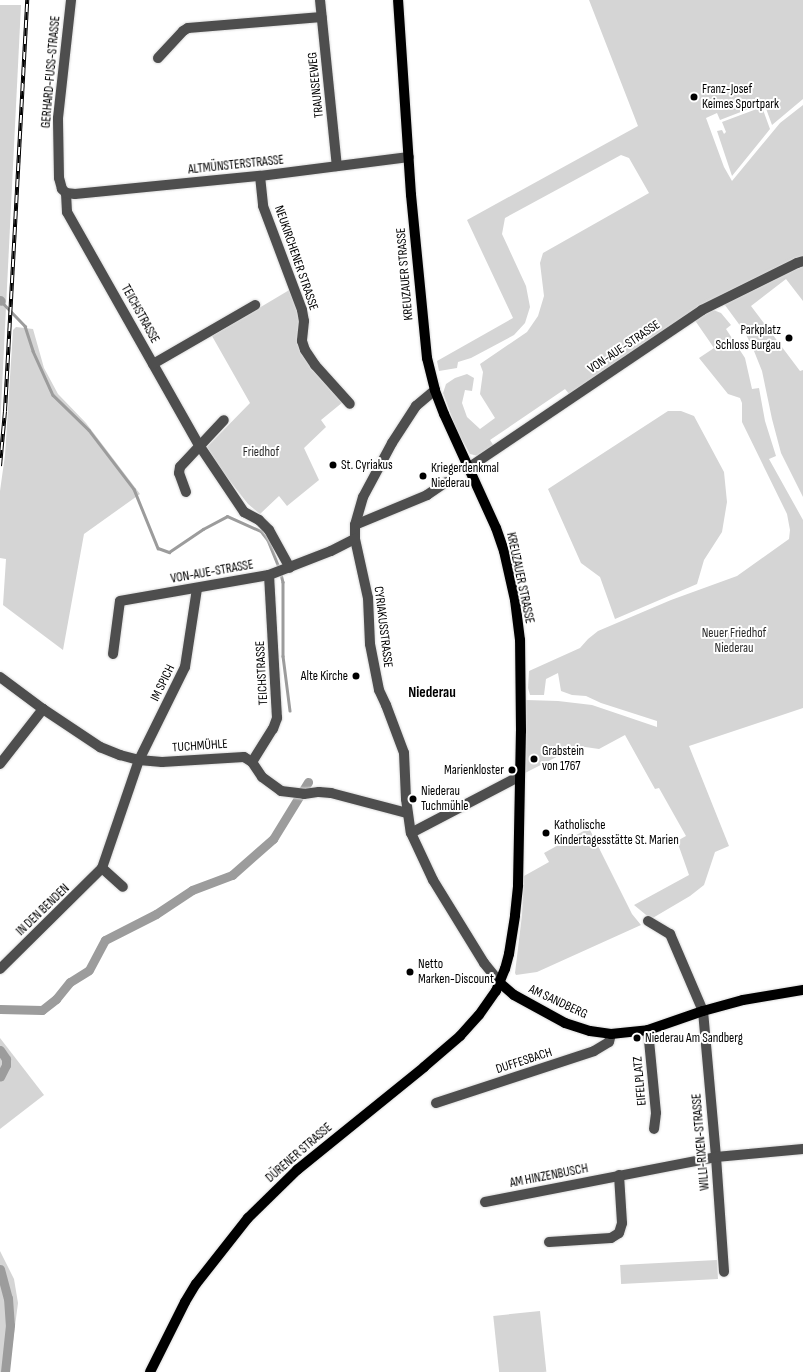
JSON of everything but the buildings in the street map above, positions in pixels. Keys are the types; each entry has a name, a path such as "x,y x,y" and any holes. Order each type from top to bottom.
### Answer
{"main road":[{"name":"KREUZAUER STRASSE","path":"398,0 424,336 434,390 496,528 504,551 515,600 520,640 520,776 516,915 505,969 500,982"},
{"name":"AM SANDBERG","path":"500,982 514,995 565,1023 590,1031 611,1034 648,1030 703,1011 743,1000 803,990"},
{"name":"DÜRENER STRASSE","path":"150,1372 185,1302 196,1284 248,1218 297,1170 424,1068 460,1036 486,1006 500,982"}],"street":[{"name":"GERHARD-FUSS-STRASSE","path":"66,193 62,189 59,178 58,118 71,0"},
{"name":"TRAUNSEEWEG","path":"320,0 337,166"},
{"path":"158,58 183,31 188,28 322,17"},
{"name":"ALTMÜNSTERSTRASSE","path":"66,193 75,194 260,176 409,157"},
{"name":"NEUKIRCHENER STRASSE","path":"260,176 263,206 302,310 304,321 302,341 305,350 315,364 350,404"},
{"name":"TEICHSTRASSE","path":"66,193 67,212 199,445 244,512 259,520 269,530 280,571 277,718 273,728 252,762"},
{"name":"VON-AUE-STRASSE","path":"468,468 702,310 777,272 803,262"},
{"path":"153,364 255,305"},
{"name":"CYRIAKUSSTRASSE","path":"434,390 416,406 392,443 363,497 355,525 354,539 368,598 370,644 379,690 404,753 407,814 411,833 432,880 484,963 500,982"},
{"path":"186,492 179,473 180,467 224,420"},
{"path":"355,525 427,495 446,482"},
{"name":"VON-AUE-STRASSE","path":"113,654 120,601 197,589 280,571 354,539"},
{"name":"IM SPICH","path":"139,760 185,667 197,589"},
{"name":"TUCHMÜHLE","path":"0,677 43,709 100,747 120,755 139,760 162,762 228,756 244,757 252,762"},
{"path":"0,764 43,709"},
{"name":"IN DEN BENDEN","path":"0,969 102,868 139,760"},
{"path":"252,762 262,777 281,791 300,794 319,792 331,793 407,814"},
{"path":"411,833 520,776"},
{"path":"102,868 123,887"},
{"path":"648,921 670,934 703,1011"},
{"name":"WILLI-RIXEN-STRASSE","path":"703,1011 716,1157 724,1272"},
{"name":"EIFELPLATZ","path":"648,1030 656,1113 654,1129"},
{"name":"DUFFESBACH","path":"436,1103 594,1051 609,1042 611,1034"},
{"name":"AM HINZENBUSCH","path":"485,1202 716,1157 803,1149"},
{"path":"549,1242 611,1238 619,1233 622,1223 619,1175"}],"green space":[{"path":"589,0 803,0 803,99 772,125 764,103 720,120 717,113 706,118 724,167 732,181 780,123 803,105 803,301 786,279 751,306 800,371 803,370 803,497 781,453 762,371 752,346 744,331 719,297 570,395 565,389 490,440 494,446 478,456 470,454 457,431 443,393 446,384 455,378 467,374 474,378 472,391 465,390 462,403 467,417 480,429 495,418 480,394 483,372 480,364 527,332 538,316 544,296 540,263 543,253 649,193 629,158 621,155 505,218 502,234 526,286 530,307 525,323 514,335 471,358 458,362 457,368 439,371 437,361 513,318 467,220 638,126"},
{"path":"0,5 21,5 0,428"},
{"path":"762,107 770,129 732,176 717,131 722,130 724,134 726,132 722,122"},
{"name":"Friedhof","path":"291,289 300,320 297,342 300,352 311,367 343,402 321,420 326,427 304,448 319,480 287,506 279,496 260,514 248,504 222,471 207,447 250,403 212,336"},
{"name":"Neuer Friedhof Niederau","path":"711,309 721,313 731,325 726,329 745,358 752,389 759,388 765,421 776,456 769,459 803,520 803,708 689,746 729,846 715,852 704,885 690,896 651,919 634,905 689,875 677,841 686,836 659,788 655,789 625,735 599,749 578,746 525,773 526,700 558,701 592,705 657,727 657,721 601,703 586,696 572,695 561,691 558,673 546,679 544,695 530,695 528,688 529,671 580,648 598,631 671,600 737,576 789,539 790,530 787,514 742,422 742,403 740,398 728,394 699,358 714,348 694,319"},
{"path":"16,327 33,329 44,368 58,394 86,423 140,494 84,534 63,650 3,605 6,559 0,558 0,491 5,455 13,330"},
{"path":"668,411 681,411 694,416 724,472 727,502 722,532 704,560 697,584 615,619 600,577 581,563 548,489"},
{"path":"589,828 632,914 641,925 537,972 516,975 524,876 549,862 544,853"},
{"path":"0,1038 44,1095 0,1129"},
{"path":"0,1251 14,1279 18,1303 9,1372 0,1372"},
{"path":"717,1260 718,1279 621,1284 620,1265"},
{"path":"540,1311 546,1372 499,1372 493,1316"}],"waterway":[{"path":"1,301 25,326 33,351 53,395 89,430 134,489 158,548 169,552 203,529 227,516 261,531 268,540 280,569"},
{"path":"281,574 283,582 283,656 290,711"},
{"path":"0,1009 42,1010 56,999 70,982 89,970 105,940 156,914 192,890 232,875 273,839 308,782"},
{"path":"0,1050 6,1059 6,1065 0,1077"},
{"path":"0,1269 8,1298 10,1325 5,1372"}],"railway":[{"path":"0,466 5,411 27,0"}],"place":[{"name":"Franz-Josef Keimes Sportpark","path":"694,97"},
{"name":"Parkplatz Schloss Burgau","path":"789,338"},
{"name":"St. Cyriakus","path":"333,465"},
{"name":"Kriegerdenkmal Niederau","path":"423,476"},
{"name":"Alte Kirche","path":"356,676"},
{"name":"Grabstein von 1767","path":"534,759"},
{"name":"Marienkloster","path":"512,770"},
{"name":"Niederau Tuchmühle","path":"413,799"},
{"name":"Katholische Kindertagesstätte St. Marien","path":"546,833"},
{"name":"Netto Marken-Discount","path":"410,972"},
{"name":"Niederau Am Sandberg","path":"637,1038"}],"district":[{"name":"Niederau","path":"432,693"}]}
